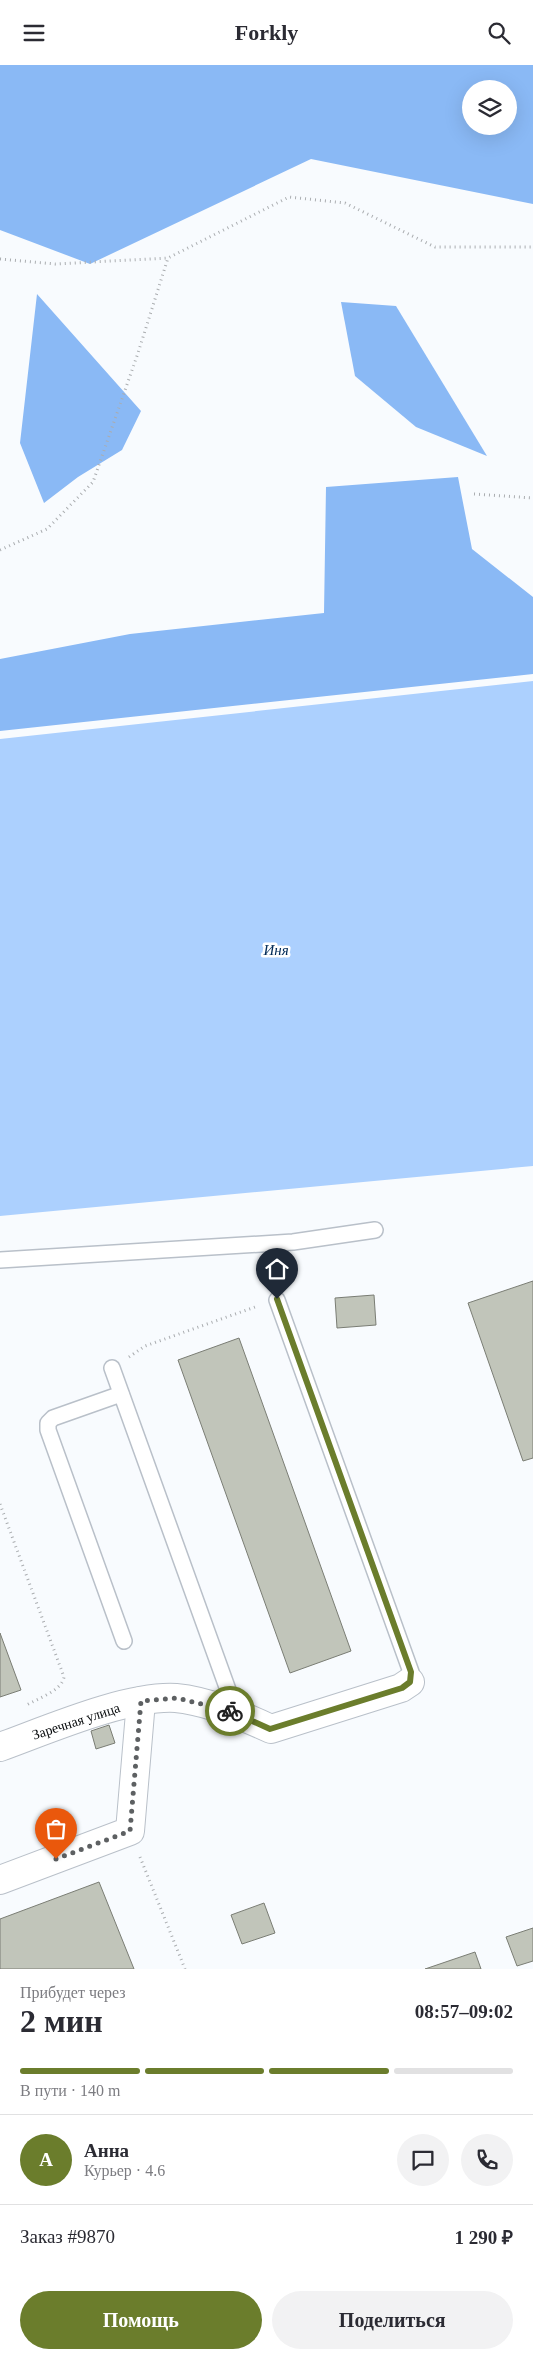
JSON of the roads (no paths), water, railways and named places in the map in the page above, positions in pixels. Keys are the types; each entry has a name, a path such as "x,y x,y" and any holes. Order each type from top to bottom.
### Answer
{"street":[{"name":"Заречная улица","path":"0,1747 84,1717 141,1701 177,1698 236,1712 270,1729 402,1688 410,1682"},
{"path":"0,1880 130,1831 141,1701"}],"lane":[{"path":"0,1260 293,1242 375,1230"},
{"path":"277,1299 411,1672 410,1682"},
{"path":"112,1368 236,1712"},
{"path":"121,1394 53,1418 48,1423 48,1429 124,1641"}],"water":[{"name":"Иня","path":"533,681 533,1166 0,1216 0,739"}]}
